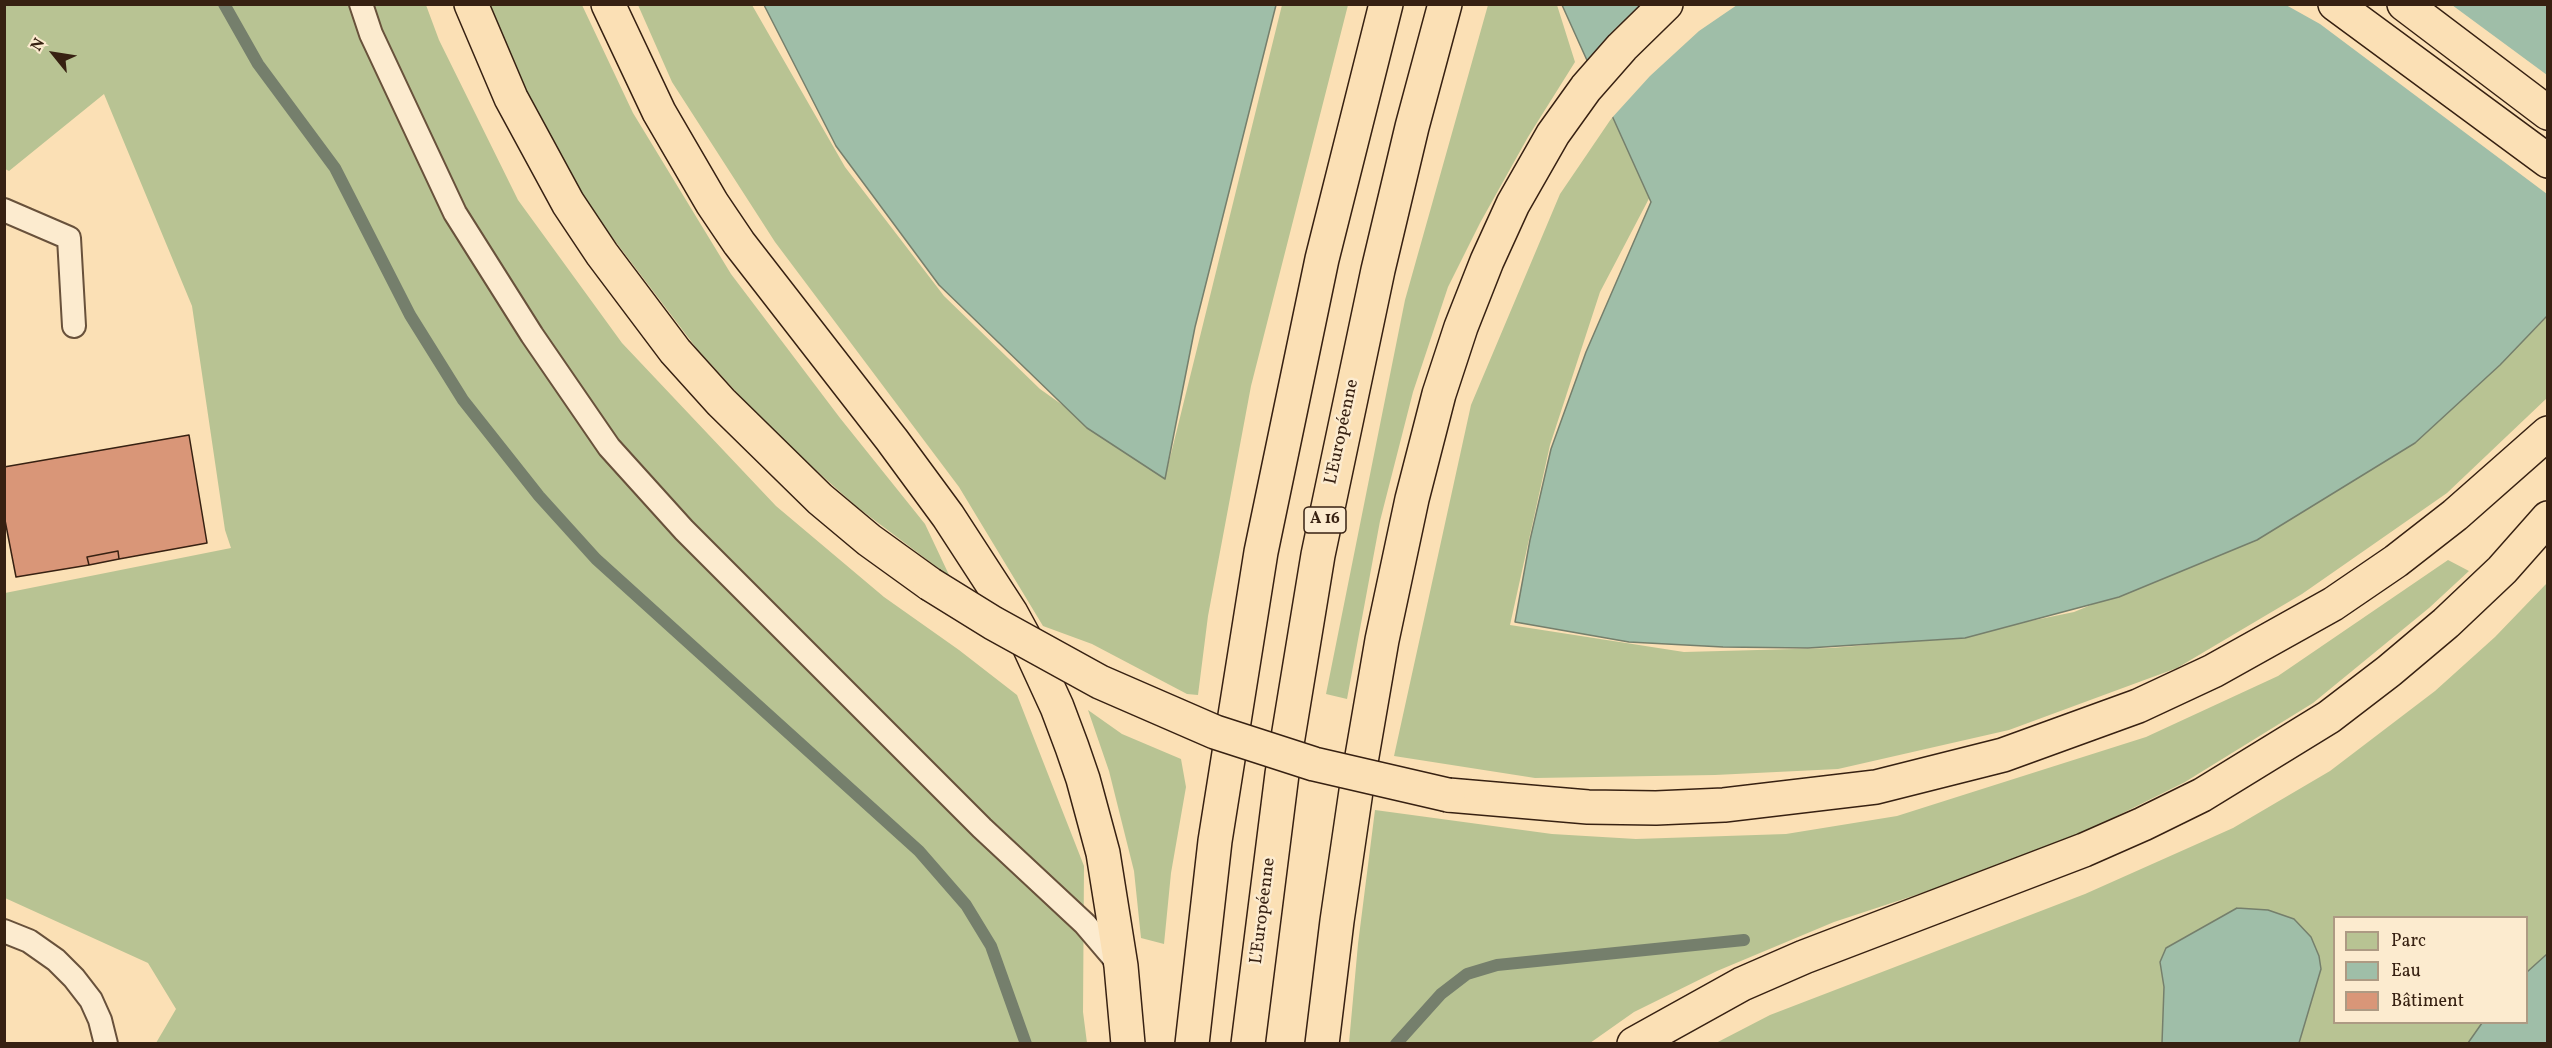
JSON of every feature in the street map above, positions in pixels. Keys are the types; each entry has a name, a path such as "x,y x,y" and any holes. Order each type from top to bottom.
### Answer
{"highway":[{"path":"471,4 511,98 568,202 602,254 675,351 753,435 820,499 869,540 930,584 993,623 1100,682 1215,732 1314,764 1448,795 1587,807 1656,808 1724,805 1876,786 2002,755 2138,706 2213,671 2333,604 2396,561 2455,515 2547,433"},
{"path":"608,4 659,112 719,213 739,243 948,516 996,588 1029,645 1058,707 1083,779 1105,864 1121,966 1128,1044"},
{"path":"1192,1044 1218,821 1261,552 1322,259 1386,4"},
{"name":"L'Européenne","path":"1248,1044 1282,774 1318,555 1378,270 1412,127 1445,4"},
{"path":"1322,1044 1356,791 1398,564 1442,385 1473,295 1529,173 1586,88 1622,47 1666,4"},
{"path":"2335,4 2547,161"},
{"path":"2404,4 2547,113"},
{"path":"1635,1044 1742,984 1804,957 2084,850 2202,795 2329,717 2389,671 2446,623 2502,570 2547,518"}],"lane":[{"path":"361,4 371,34 455,213 532,335 609,447 684,530 982,828 1085,924 1121,966"},
{"path":"4,210 69,238 75,326"},
{"path":"4,932 29,941 56,960 74,978 91,1000 100,1020 106,1044"}],"green space":[{"path":"5,5 426,5 439,40 518,200 622,343 776,506 884,597 959,650 1017,695 1084,866 1083,1012 1087,1043 156,1043 176,1009 148,963 5,898 5,593 231,548 225,530 192,306 104,94 9,171 5,169"},
{"path":"487,5 582,5 633,113 731,274 840,418 925,524 950,577 857,507 772,431 697,349 593,212 535,114"},
{"path":"638,5 752,5 845,167 944,296 1040,389 1165,478 1282,5 1348,5 1251,386 1208,616 1198,695 1187,694 1092,644 1043,626 959,487 775,242 672,82"},
{"path":"1488,5 1557,5 1575,62 1528,137 1480,223 1448,287 1413,392 1380,521 1347,699 1326,694 1405,300"},
{"path":"1613,116 1654,189 1600,292 1550,445 1510,625 1684,652 1831,648 1943,639 2074,612 2210,556 2492,372 2547,317 2547,398 2447,493 2302,594 2177,668 2009,730 1838,769 1715,775 1535,778 1394,756 1471,405 1560,194"},
{"path":"2448,560 2469,571 2429,608 2313,703 2185,782 2093,828 1931,890 1834,922 1717,971 1634,1012 1590,1043 1349,1043 1358,944 1375,810 1552,834 1636,839 1786,834 1897,816 2146,737 2278,676"},
{"path":"2547,583 2547,1043 1714,1044 1770,1015 2085,894 2233,828 2330,771 2435,691 2495,637"},
{"path":"1088,710 1122,734 1181,759 1186,787 1171,873 1164,944 1141,938 1134,871 1109,771"}],"water":[{"path":"764,5 1276,5 1195,327 1165,479 1087,428 939,285 836,146"},
{"path":"1562,5 2547,5 2547,316 2500,365 2415,443 2257,540 2119,597 1965,638 1808,648 1723,647 1629,642 1515,622 1530,540 1551,449 1586,352 1651,202"},
{"path":"2237,908 2268,910 2294,919 2311,937 2319,956 2321,969 2299,1043 2162,1043 2164,987 2160,962 2166,948"},
{"path":"2547,954 2547,1043 2468,1043 2481,1024 2528,1024 2528,971"}],"pier":[{"path":"1644,5 1737,5 1699,31 1650,76 1610,120 1584,64 1616,28"},
{"path":"2286,5 2452,5 2547,75 2547,194 2320,24"}],"building":[{"path":"189,435 207,543 119,559 118,551 87,557 89,565 16,577 4,515 4,467"},
{"path":"118,551 119,559 89,565 87,557"}],"waterway":[{"path":"224,4 258,64 335,168 410,315 463,400 539,496 596,559 919,851 966,905 991,946 1026,1044"},
{"path":"1396,1044 1441,994 1467,974 1497,965 1744,940"}]}
